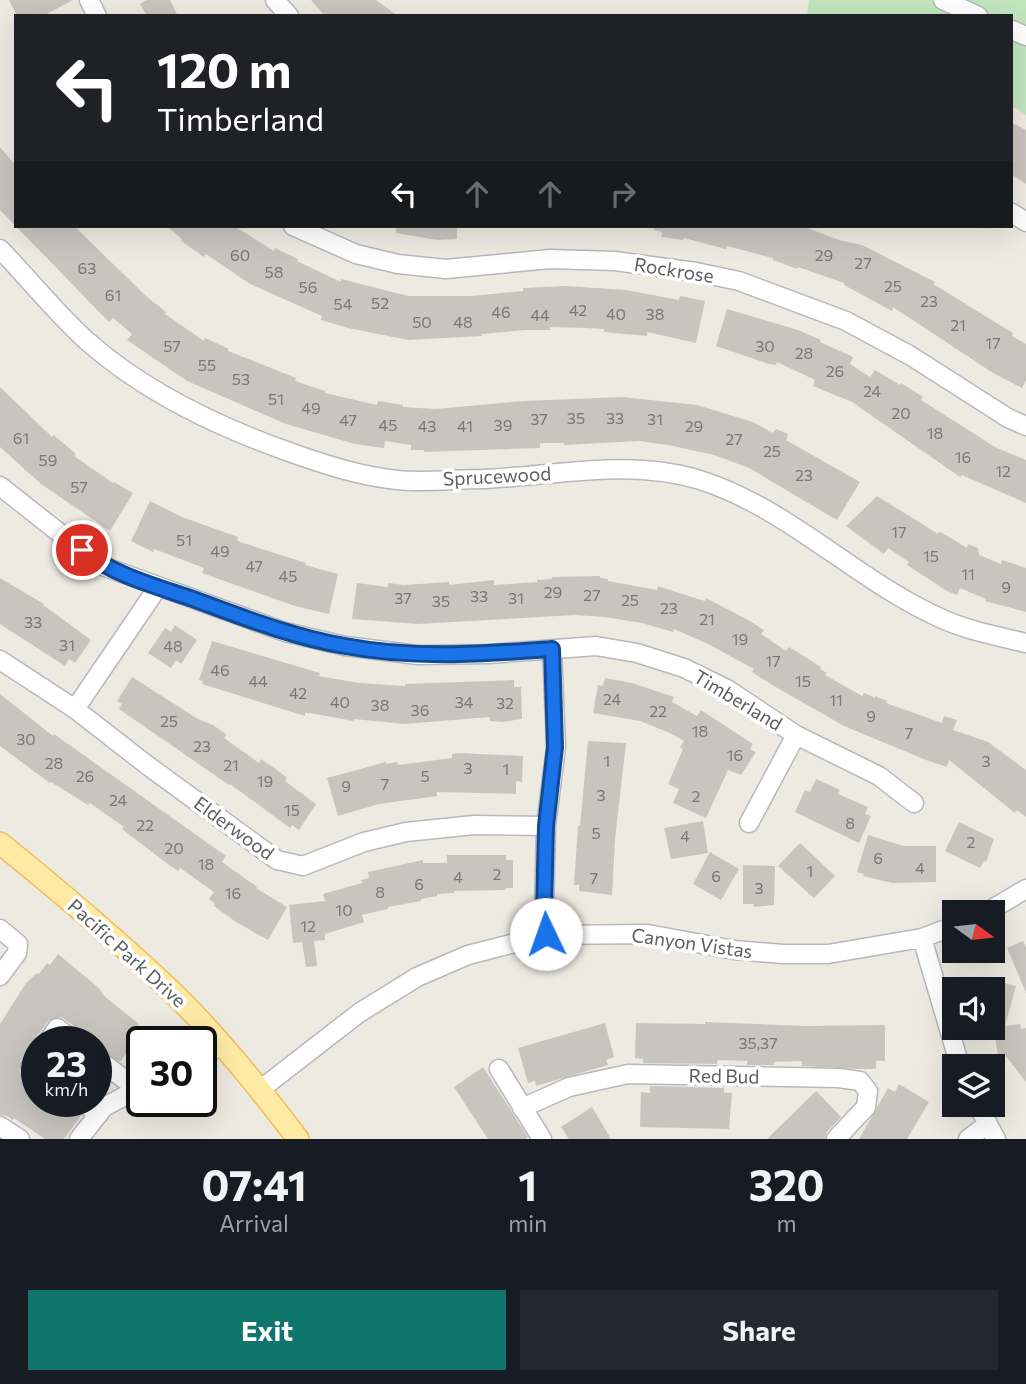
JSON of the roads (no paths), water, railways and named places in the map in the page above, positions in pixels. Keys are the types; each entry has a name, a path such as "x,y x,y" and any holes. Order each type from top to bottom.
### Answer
{"main road":[{"name":"Pacific Park Drive","path":"0,843 171,991 261,1089 298,1139"}],"street":[{"path":"275,0 287,14"},
{"path":"943,0 974,14"},
{"name":"Rockrose","path":"298,228 356,254 398,264 446,269 550,259 615,261 739,281 846,321 911,356 1008,418 1026,426"},
{"name":"Sprucewood","path":"0,249 85,340 127,373 192,413 264,443 341,470 398,480 490,478 602,469 657,471 700,480 757,504 893,592 939,618 1026,643"},
{"name":"Timberland","path":"0,486 100,565 285,632 345,646 418,655 489,654 596,646 637,653 684,668 727,690 796,735 879,776 914,803"},
{"path":"75,709 158,587"},
{"path":"546,934 546,826 555,747 552,649"},
{"name":"Elderwood","path":"0,660 75,709 277,860 303,866 363,842 406,832 474,825 546,826"},
{"path":"749,823 796,735"},
{"path":"1005,901 1026,889"},
{"path":"0,929 18,944 17,953 0,976"},
{"name":"Canyon Vistas","path":"261,1089 359,1013 417,977 468,955 546,934 648,934 734,950 828,954 922,937 942,930"},
{"path":"922,937 956,1054"},
{"path":"217,1045 220,1042"},
{"path":"499,1069 542,1139"},
{"name":"Red Bud","path":"522,1108 569,1087 628,1074 839,1078 860,1081 868,1091 866,1107 836,1139"},
{"path":"79,1139 97,1117"},
{"path":"0,1126 20,1139"},
{"path":"968,1139 992,1132"}]}
